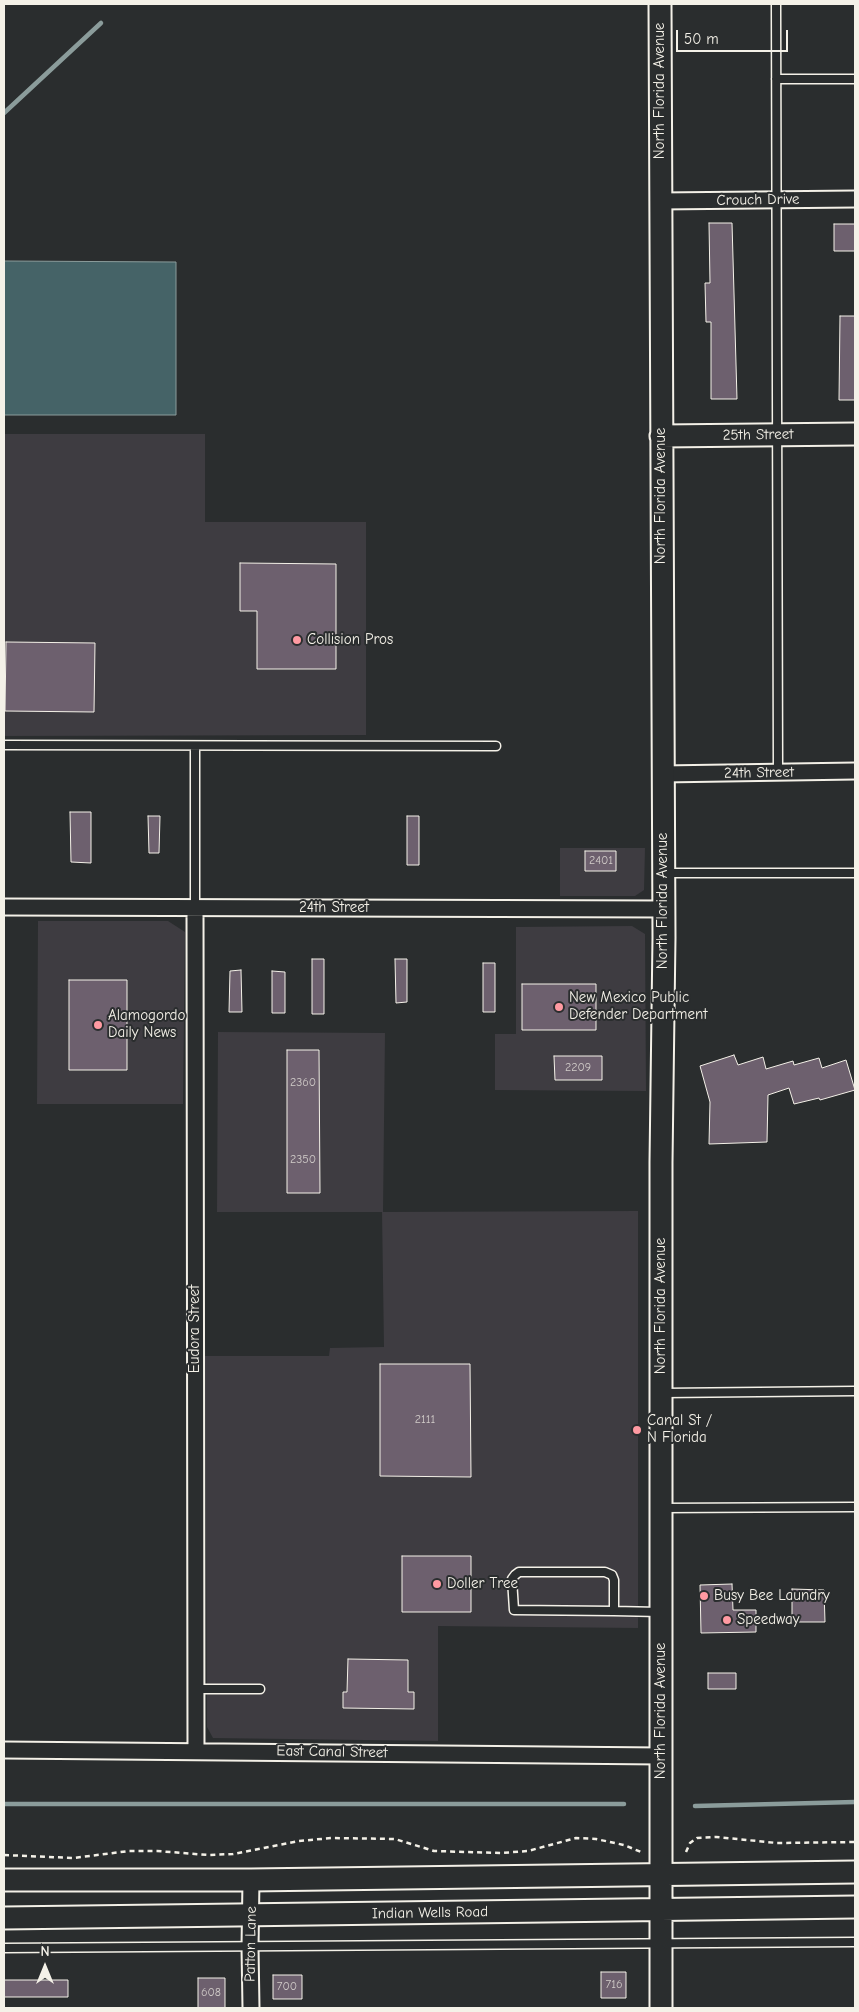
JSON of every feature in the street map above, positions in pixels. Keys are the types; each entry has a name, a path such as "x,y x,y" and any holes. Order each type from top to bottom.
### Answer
{"main road":[{"name":"North Florida Avenue","path":"660,4 663,873 661,2008"},
{"name":"25th Street","path":"661,436 855,434"},
{"path":"4,1880 251,1880 855,1872"},
{"name":"Indian Wells Road","path":"4,1918 855,1906"}],"street":[{"name":"Crouch Drive","path":"660,201 855,198"},
{"name":"24th Street","path":"662,774 855,771"},
{"name":"24th Street","path":"4,907 663,909"},
{"name":"Eudora Street","path":"195,907 196,1751"},
{"name":"East Canal Street","path":"4,1750 661,1756"},
{"name":"Patton Lane","path":"251,1880 251,2008"}],"lane":[{"path":"776,4 778,773"},
{"path":"776,79 855,80"},
{"path":"4,745 496,746"},
{"path":"195,746 195,907"},
{"path":"663,873 855,873"},
{"path":"661,1393 855,1391"},
{"path":"662,1508 855,1507"},
{"path":"614,1611 614,1580 612,1575 605,1572 520,1572 512,1580 514,1610 662,1612"},
{"path":"196,1688 260,1689"},
{"path":"4,1948 855,1942"}],"path":[{"path":"686,1852 690,1843 697,1838 716,1837 777,1843 855,1842"},
{"path":"4,1855 73,1858 129,1851 157,1850 200,1855 233,1854 299,1841 332,1838 394,1839 434,1851 501,1853 528,1851 576,1838 596,1839 624,1845 641,1852"}],"shaded area":[{"path":"4,434 205,434 205,522 366,522 366,735 4,736"},
{"path":"560,848 645,848 644,890 635,896 560,896"},
{"path":"38,921 168,921 185,932 183,1104 37,1104"},
{"path":"632,926 645,934 646,1091 495,1090 495,1034 516,1034 516,927"},
{"path":"218,1032 385,1033 383,1212 638,1211 638,1628 438,1626 438,1741 213,1738 207,1727 205,1356 329,1356 330,1348 384,1347 382,1212 217,1212"}],"water":[{"path":"4,261 176,262 176,415 4,415"}],"building":[{"path":"709,223 732,223 737,399 711,399 711,322 706,322 705,283 710,283"},
{"path":"834,224 855,224 855,251 834,251"},
{"path":"840,316 855,316 855,400 839,400"},
{"name":"Collision Pros","path":"240,563 336,564 336,669 257,669 257,611 240,611"},
{"path":"6,642 95,643 94,712 5,711"},
{"path":"70,812 91,812 91,863 71,862"},
{"path":"148,816 160,816 159,853 149,853"},
{"path":"407,816 419,816 419,865 407,865"},
{"path":"585,851 616,851 616,871 585,871"},
{"path":"312,959 324,959 324,1014 312,1014"},
{"path":"395,959 407,959 407,1002 396,1003"},
{"path":"483,963 495,963 495,1012 483,1012"},
{"path":"241,970 242,1012 229,1012 230,971"},
{"path":"272,971 285,972 285,1013 272,1013"},
{"name":"Alamogordo Daily News","path":"69,980 127,980 127,1070 69,1070"},
{"name":"New Mexico Public Defender Department","path":"522,984 596,984 596,1030 522,1030"},
{"path":"287,1050 319,1050 320,1193 287,1193"},
{"path":"734,1055 738,1065 763,1057 766,1069 793,1061 794,1065 819,1058 822,1068 846,1060 855,1090 820,1100 819,1098 794,1104 789,1088 768,1095 767,1142 709,1144 710,1102 700,1066"},
{"path":"554,1056 602,1056 602,1080 555,1080"},
{"path":"380,1364 470,1364 471,1477 380,1476"},
{"name":"Doller Tree","path":"402,1556 471,1556 471,1612 402,1612"},
{"path":"732,1584 733,1610 756,1610 756,1632 701,1633 700,1585"},
{"path":"792,1589 824,1590 825,1622 792,1622"},
{"path":"348,1659 408,1660 408,1692 414,1692 414,1709 343,1708 343,1692 347,1692"},
{"path":"708,1673 736,1673 736,1689 708,1689"},
{"path":"601,1972 626,1972 626,1998 601,1998"},
{"path":"273,1975 302,1975 302,1999 273,1999"},
{"path":"198,1978 225,1978 225,2008 198,2008"},
{"path":"4,1980 68,1980 68,1997 4,1997"}],"waterway":[{"path":"4,113 101,23"},
{"path":"695,1806 855,1802"},
{"path":"4,1804 624,1804"}],"place":[{"name":"Collision Pros","path":"297,640"},
{"name":"New Mexico Public Defender Department","path":"559,1007"},
{"name":"Alamogordo Daily News","path":"98,1025"},
{"name":"Canal St / N Florida","path":"637,1430"},
{"name":"Doller Tree","path":"437,1584"},
{"name":"Busy Bee Laundry","path":"704,1596"},
{"name":"Speedway","path":"727,1620"}]}
